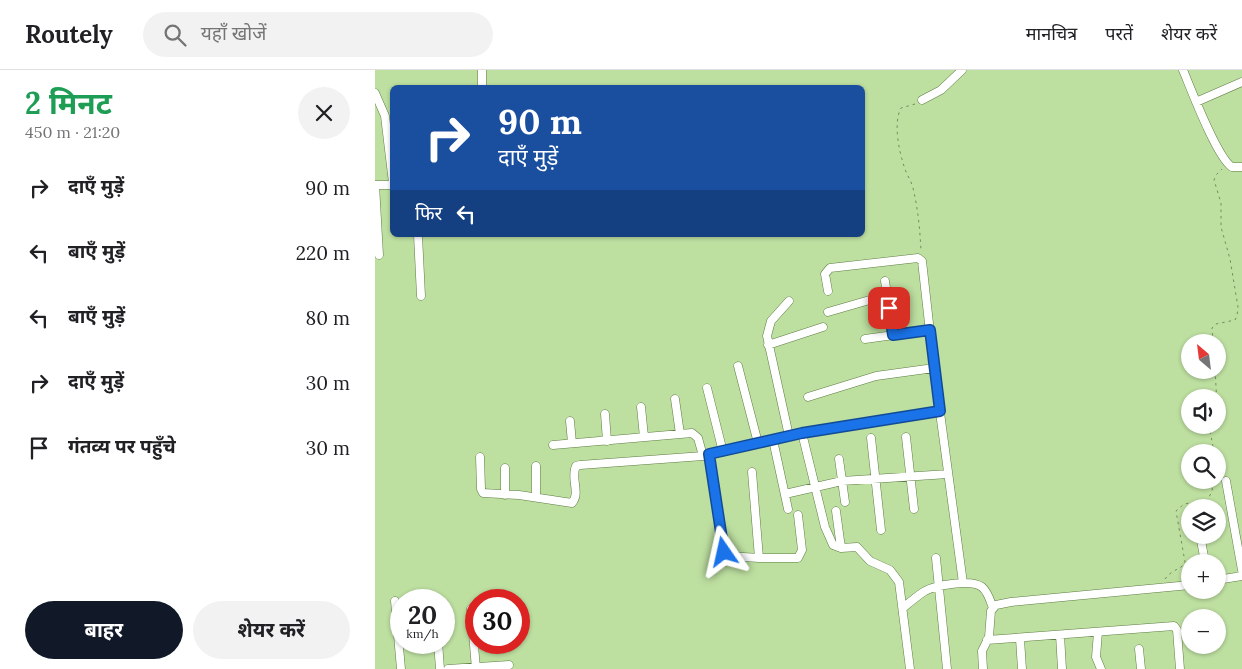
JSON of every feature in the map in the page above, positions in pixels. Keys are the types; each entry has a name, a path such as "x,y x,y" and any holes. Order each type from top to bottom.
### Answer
{"street":[{"path":"482,70 483,85"},
{"path":"922,100 941,90 963,70"},
{"path":"1183,70 1196,102 1228,164 1232,167 1242,167"},
{"path":"1196,102 1242,82"},
{"path":"375,93 385,116 390,158"},
{"path":"379,256 375,185 390,184"},
{"path":"418,237 421,296"},
{"path":"828,291 825,274 830,268 921,258 963,583"},
{"path":"885,281 893,335"},
{"path":"828,312 887,295"},
{"path":"789,301 768,326 767,345 789,436"},
{"path":"767,345 823,327"},
{"path":"865,339 930,330"},
{"path":"738,366 758,443"},
{"path":"808,397 876,376 934,368"},
{"path":"707,388 723,452"},
{"path":"675,399 680,434"},
{"path":"641,407 644,437"},
{"path":"480,457 481,489 483,493 536,497 572,503 576,496 574,472 577,466 580,465 706,455 802,433 940,411"},
{"path":"605,414 607,441"},
{"path":"570,421 572,443"},
{"path":"802,433 827,535 833,545 841,548 857,547 870,561 894,574 899,582 910,669"},
{"path":"553,445 696,434 706,455 724,552 727,556 794,559 801,555 798,515"},
{"path":"906,437 914,509"},
{"path":"871,438 881,530"},
{"path":"773,440 788,509"},
{"path":"839,459 845,502"},
{"path":"536,466 536,497"},
{"path":"505,468 505,495"},
{"path":"752,472 759,558"},
{"path":"785,494 843,481 910,475 948,474"},
{"path":"1226,481 1242,570"},
{"path":"836,512 841,548"},
{"path":"936,558 947,669"},
{"path":"1226,579 1242,576"},
{"path":"903,608 924,591 939,586 963,583 977,584 981,587 993,608"},
{"path":"983,669 982,650 990,634 990,615 993,608 1011,602 1181,586"},
{"path":"987,640 1174,626 1177,630 1180,669"},
{"path":"1098,632 1096,657 1101,669"},
{"path":"1060,635 1062,669"},
{"path":"1020,639 1022,669"},
{"path":"1139,649 1141,669"},
{"path":"400,654 401,669"},
{"path":"439,654 440,669"},
{"path":"475,654 476,668"},
{"path":"448,669 509,665"}],"path":[{"path":"911,106 903,107 898,114 900,146 903,165 913,188 920,233 921,258"},
{"path":"1212,334 1212,328 1216,324 1235,320 1238,309 1230,259 1221,227 1221,203 1215,180 1216,175 1228,164"},
{"path":"1160,589 1170,572 1181,568 1185,562 1176,511 1184,504 1207,500 1212,489"}],"route":[{"path":"724,552 709,454 802,433 940,411 930,330 893,335 889,308"}]}
